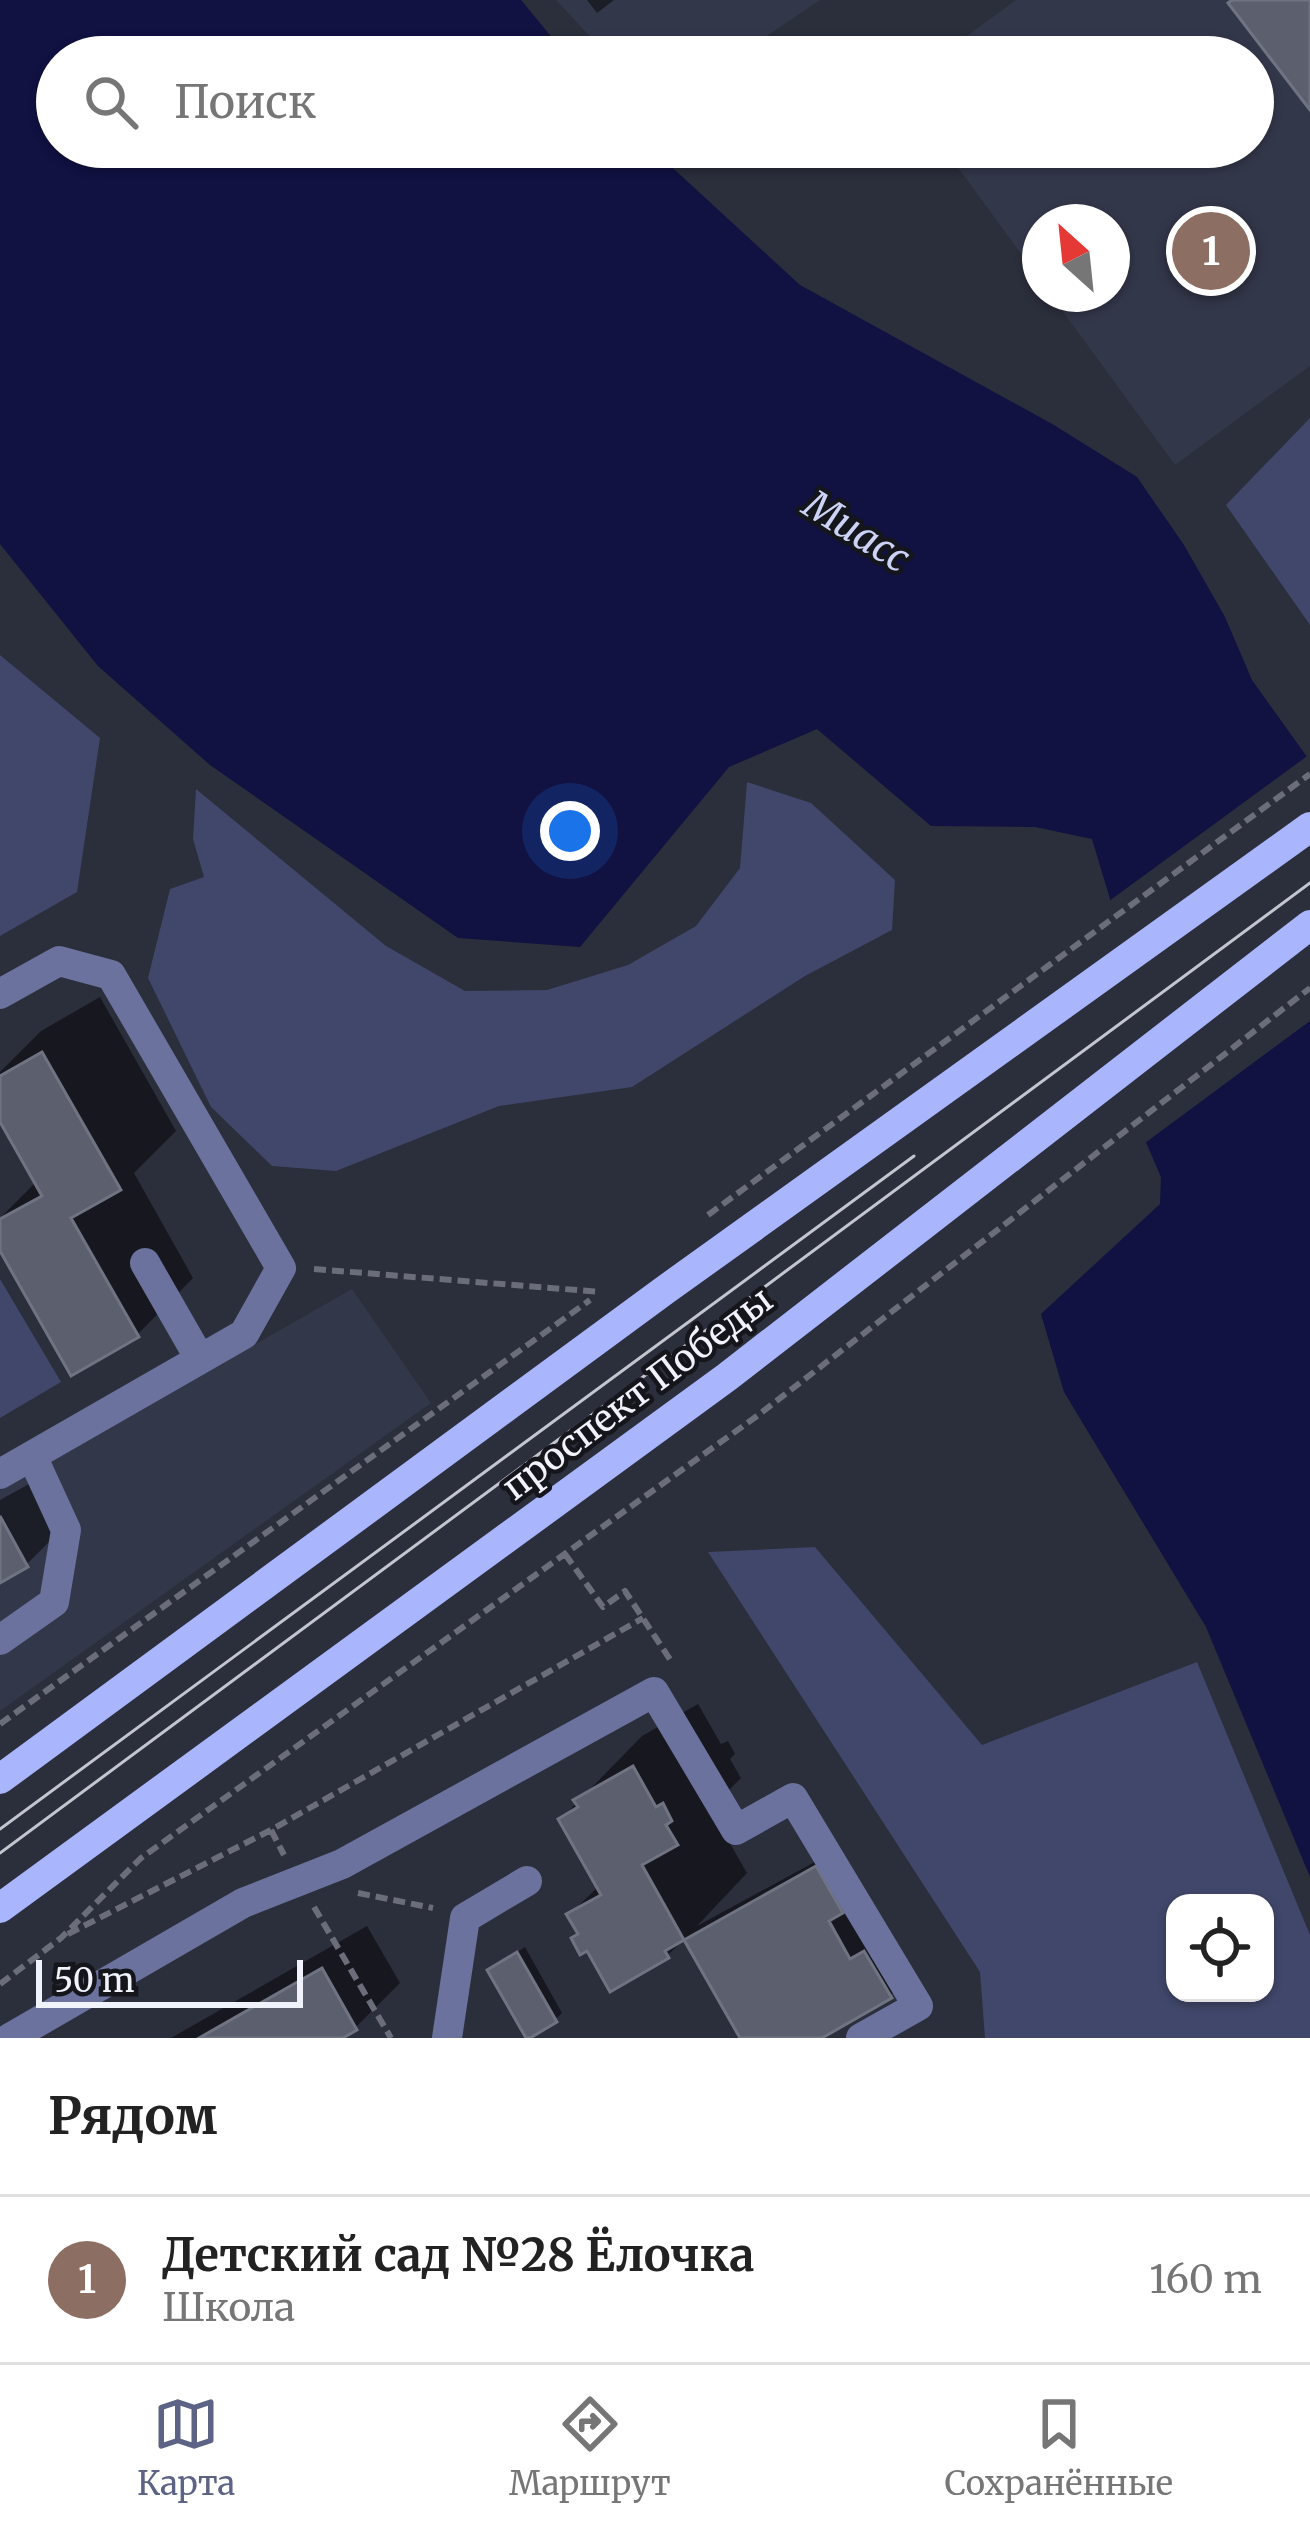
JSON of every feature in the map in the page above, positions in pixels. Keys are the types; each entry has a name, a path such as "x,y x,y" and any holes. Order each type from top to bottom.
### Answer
{"main road":[{"name":"проспект Победы","path":"0,1779 665,1290 1310,827"},
{"name":"проспект Победы","path":"0,1908 727,1377 1310,926"}],"lane":[{"path":"0,994 59,961 111,975 280,1268 244,1334 0,1474"},
{"path":"145,1263 200,1359"},
{"path":"0,1640 54,1602 66,1529 32,1456"},
{"path":"10,2038 243,1903 342,1864 654,1692 736,1830 793,1798 907,1987 918,2006 861,2038"},
{"path":"447,2038 465,1918 527,1881"}],"path":[{"path":"705,1217 1310,774"},
{"path":"0,1984 61,1938 141,1858 757,1416 1310,988"},
{"path":"280,1268 601,1292"},
{"path":"0,1724 617,1281"},
{"path":"565,1553 603,1607 625,1592 681,1675 654,1692"},
{"path":"61,1938 271,1830 643,1618"},
{"path":"300,1883 391,2038"}],"shaded area":[{"path":"556,0 820,0 767,36 589,36"},
{"path":"1016,0 1310,0 1310,366 1175,465 1063,312 1130,312 1130,204 1022,204 1022,255 958,168 1274,168 1274,36 967,36"},
{"path":"1310,418 1310,625 1226,505"},
{"path":"0,655 100,738 77,892 0,936"},
{"path":"747,782 811,803 895,880 892,930 805,976 632,1087 499,1106 336,1171 272,1166 211,1107 148,978 170,889 204,877 193,839 196,789 386,946 465,991 547,990 628,965 696,926 740,868"},
{"path":"0,1279 61,1382 0,1418"},
{"path":"352,1289 431,1403 0,1711 0,1490"},
{"path":"815,1547 982,1745 1197,1662 1310,1935 1310,2038 985,2038 980,1972 708,1552"}],"water":[{"name":"Миасс","path":"0,0 521,0 551,36 36,36 36,168 673,168 800,285 1054,425 1137,477 1184,545 1225,617 1252,680 1310,761 1310,1877 1206,1627 1064,1392 1041,1314 1160,1204 1161,1177 1136,1119 1120,932 1092,839 1035,827 931,826 817,729 729,767 580,947 458,938 210,765 98,666 0,544"}],"pier":[{"path":"1310,754 1310,1021 1141,1146 1131,1120 1114,933 1105,904"}],"building":[{"path":"1310,0 1310,110 1274,63 1274,36 1253,36 1228,3"},
{"path":"42,1052 121,1190 71,1218 139,1337 71,1376 0,1251 0,1219 42,1196 0,1122 0,1076"},
{"path":"0,1516 28,1567 0,1583"},
{"path":"633,1766 656,1807 663,1803 672,1821 666,1825 678,1845 642,1865 684,1940 665,1951 669,1958 610,1992 587,1951 580,1955 571,1938 578,1934 566,1914 601,1895 558,1819 578,1807 573,1800"},
{"path":"816,1866 843,1913 829,1921 850,1959 864,1951 892,1998 822,2038 740,2038 684,1940"},
{"path":"517,1952 557,2022 530,2038 487,1970"},
{"path":"322,1968 357,2030 343,2038 199,2038"}],"tram line":[{"path":"0,1853 1310,883"},
{"path":"0,1829 914,1156"}],"place":[{"name":"Детский сад №28 Ёлочка","path":"1211,251"}]}
